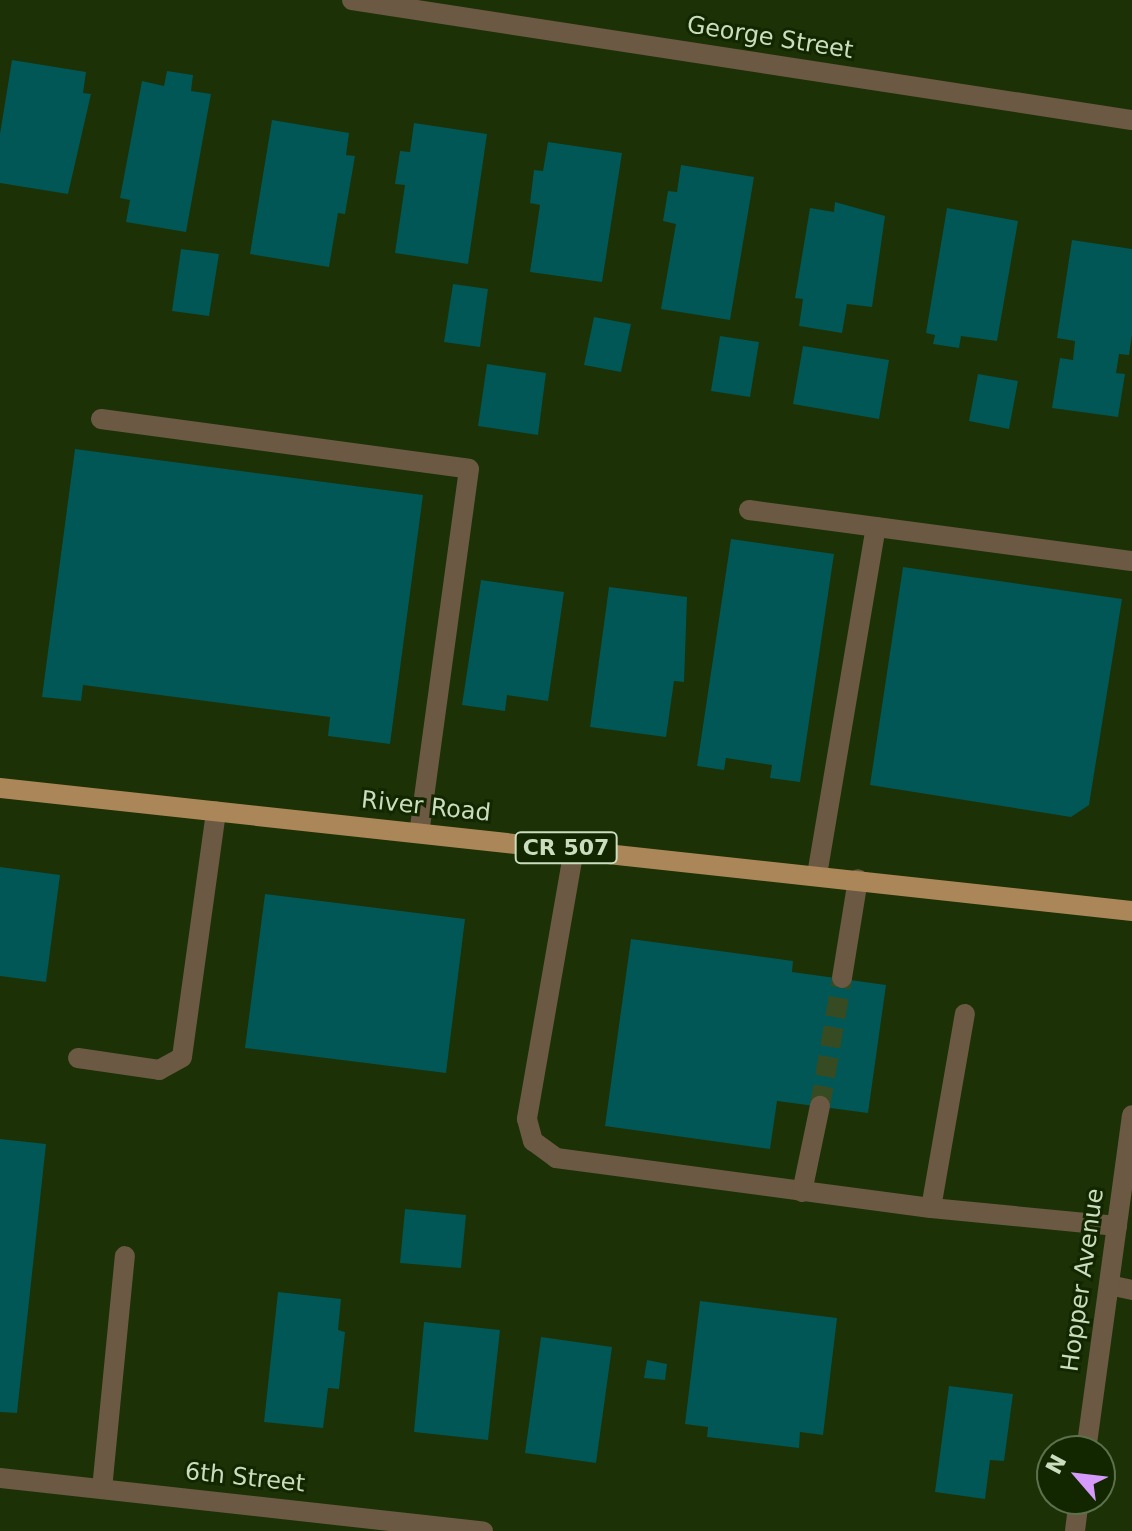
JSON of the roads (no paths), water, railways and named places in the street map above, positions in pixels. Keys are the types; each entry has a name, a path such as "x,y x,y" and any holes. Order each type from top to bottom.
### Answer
{"main road":[{"name":"River Road","path":"0,788 1132,911"}],"street":[{"name":"George Street","path":"352,0 1132,120"},
{"path":"101,419 469,469 419,832"},
{"path":"749,510 1132,561"},
{"path":"817,875 876,527"},
{"path":"78,1058 159,1070 182,1057 216,811"},
{"path":"574,849 527,1119 533,1141 556,1158 931,1208 1117,1226"},
{"path":"842,978 858,879"},
{"path":"931,1208 965,1014"},
{"path":"802,1192 820,1106"},
{"name":"Hopper Avenue","path":"1088,1435 1132,1115"},
{"path":"102,1489 125,1256"},
{"path":"1109,1285 1132,1290"},
{"name":"6th Street","path":"0,1478 483,1531"}],"tunnel":[{"path":"820,1106 842,978"}]}
